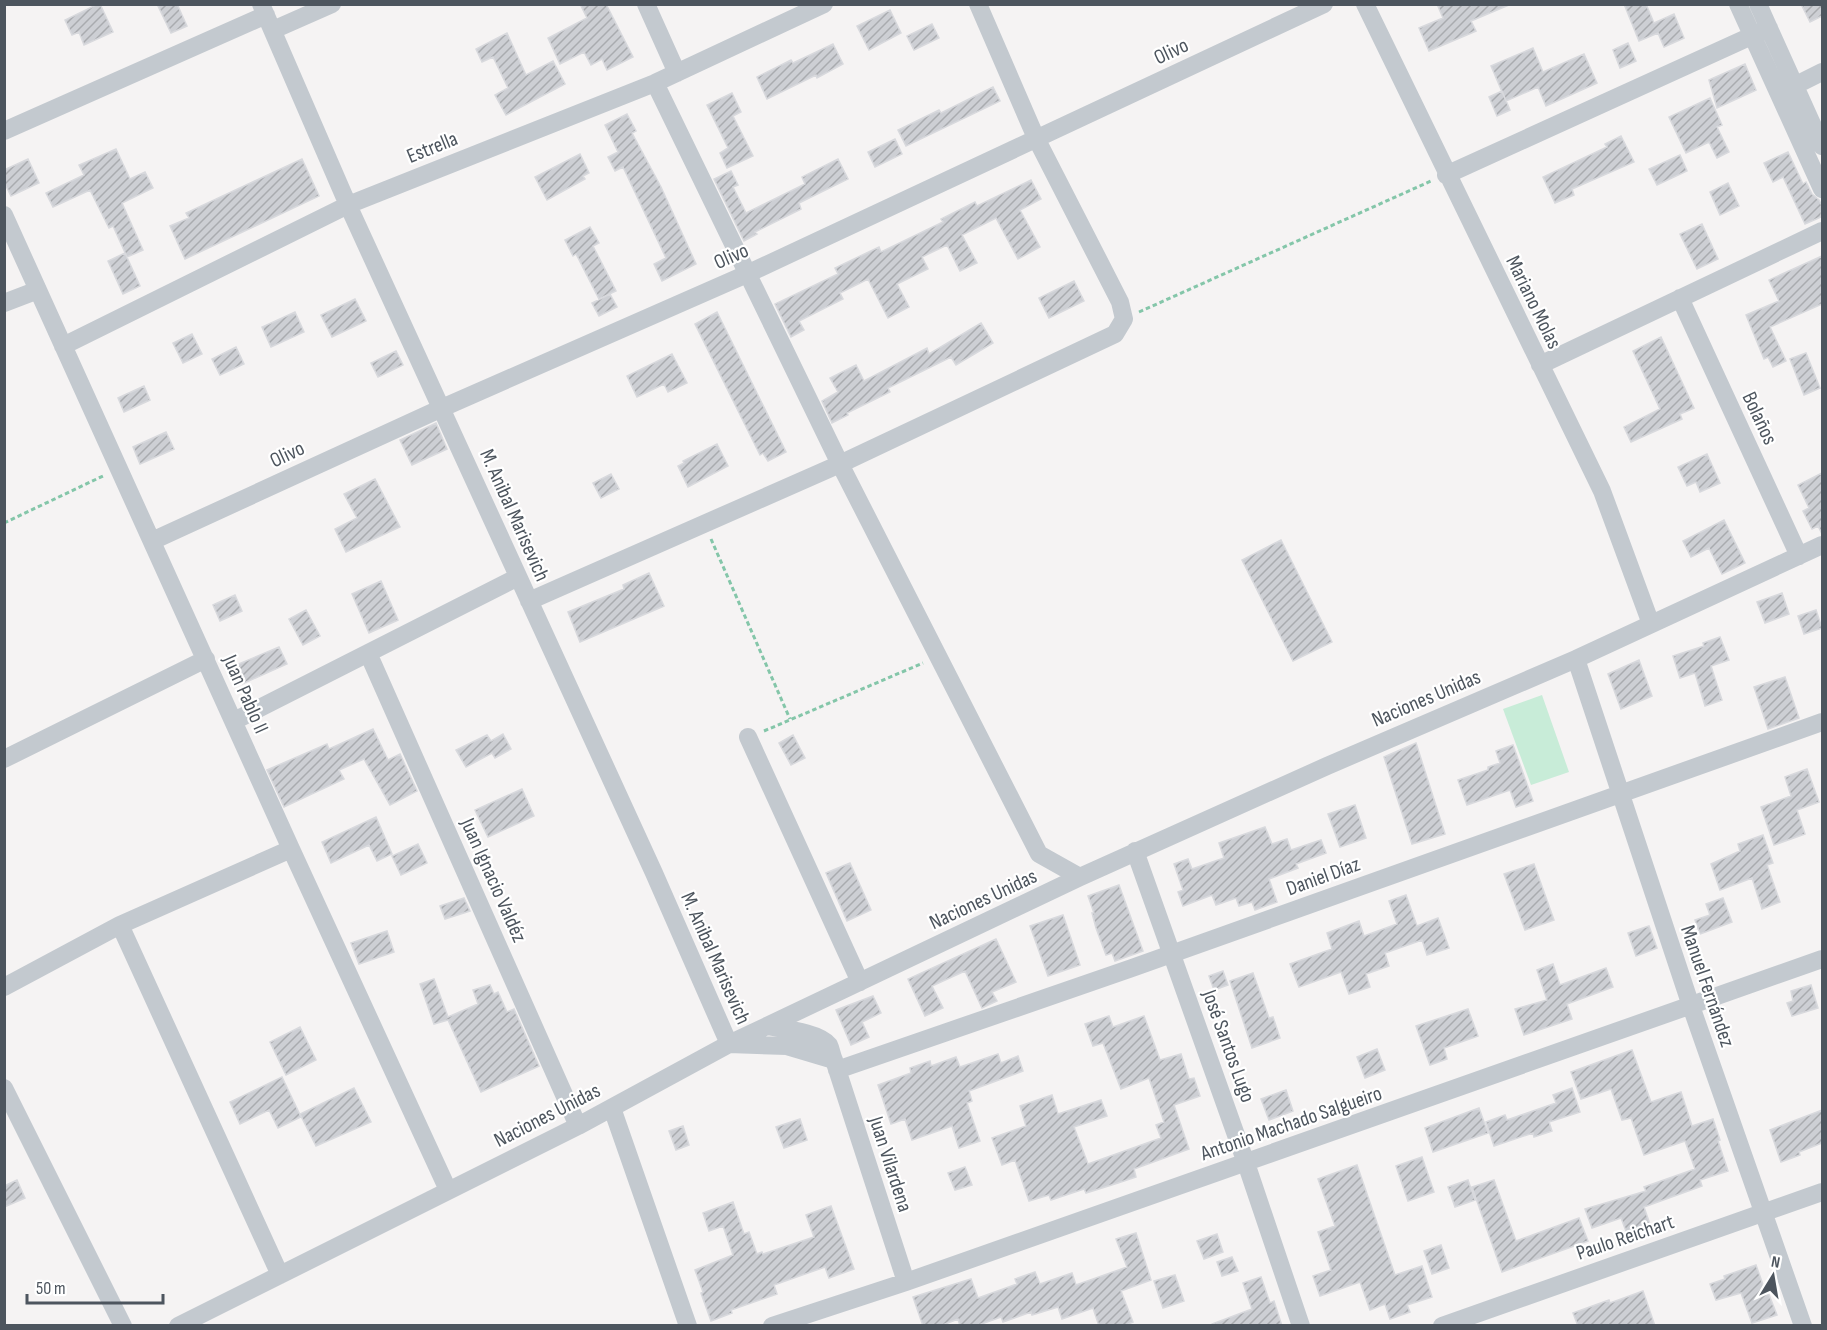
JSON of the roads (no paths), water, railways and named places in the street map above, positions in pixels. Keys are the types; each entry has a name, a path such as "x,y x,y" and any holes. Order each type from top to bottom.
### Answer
{"street":[{"path":"4,131 267,16 332,4"},
{"path":"646,4 677,73"},
{"name":"Estrella","path":"63,346 348,205 655,83 824,4"},
{"path":"529,601 840,464 1115,334 1124,319 1120,302 1036,138 978,4"},
{"name":"Olivo","path":"152,541 442,408 747,274 1324,4"},
{"name":"Mariano Molas","path":"1365,4 1446,175 1602,491 1651,624"},
{"path":"1738,4 1760,32 1787,89 1822,189"},
{"path":"1758,4 1760,32"},
{"name":"M. Anibal Marisevich","path":"267,16 348,205 654,873 729,1044"},
{"path":"1446,175 1760,32"},
{"path":"1787,89 1822,72"},
{"path":"655,83 840,464 1039,854 1080,877"},
{"path":"1787,89 1822,146"},
{"name":"Juan Pablo II","path":"4,215 448,1190"},
{"path":"1540,365 1822,231"},
{"path":"4,303 38,290"},
{"name":"Bolaños","path":"1680,298 1799,556"},
{"name":"Naciones Unidas","path":"178,1326 203,1320 280,1275 578,1126 729,1044 1080,877 1327,765 1576,659 1822,545"},
{"path":"234,721 518,577"},
{"name":"Juan Ignacio Valdéz","path":"368,653 578,1126"},
{"path":"4,759 206,659"},
{"name":"Manuel Fernández","path":"1576,659 1691,1006 1803,1326"},
{"name":"Daniel Díaz","path":"835,1065 1172,954 1822,722"},
{"path":"748,737 860,982"},
{"path":"4,987 120,925 291,849"},
{"name":"José Santos Lugo","path":"1135,851 1246,1163 1301,1326"},
{"path":"120,925 280,1275"},
{"name":"Antonio Machado Salgueiro","path":"772,1326 906,1282 1246,1163 1822,958"},
{"name":"Juan Vilardena","path":"767,1026 807,1034 819,1038 829,1046 906,1282"},
{"path":"729,1044 787,1046 835,1065"},
{"path":"4,1088 123,1326"},
{"path":"612,1108 688,1326"},
{"name":"Paulo Reichart","path":"1442,1326 1822,1192"}]}
